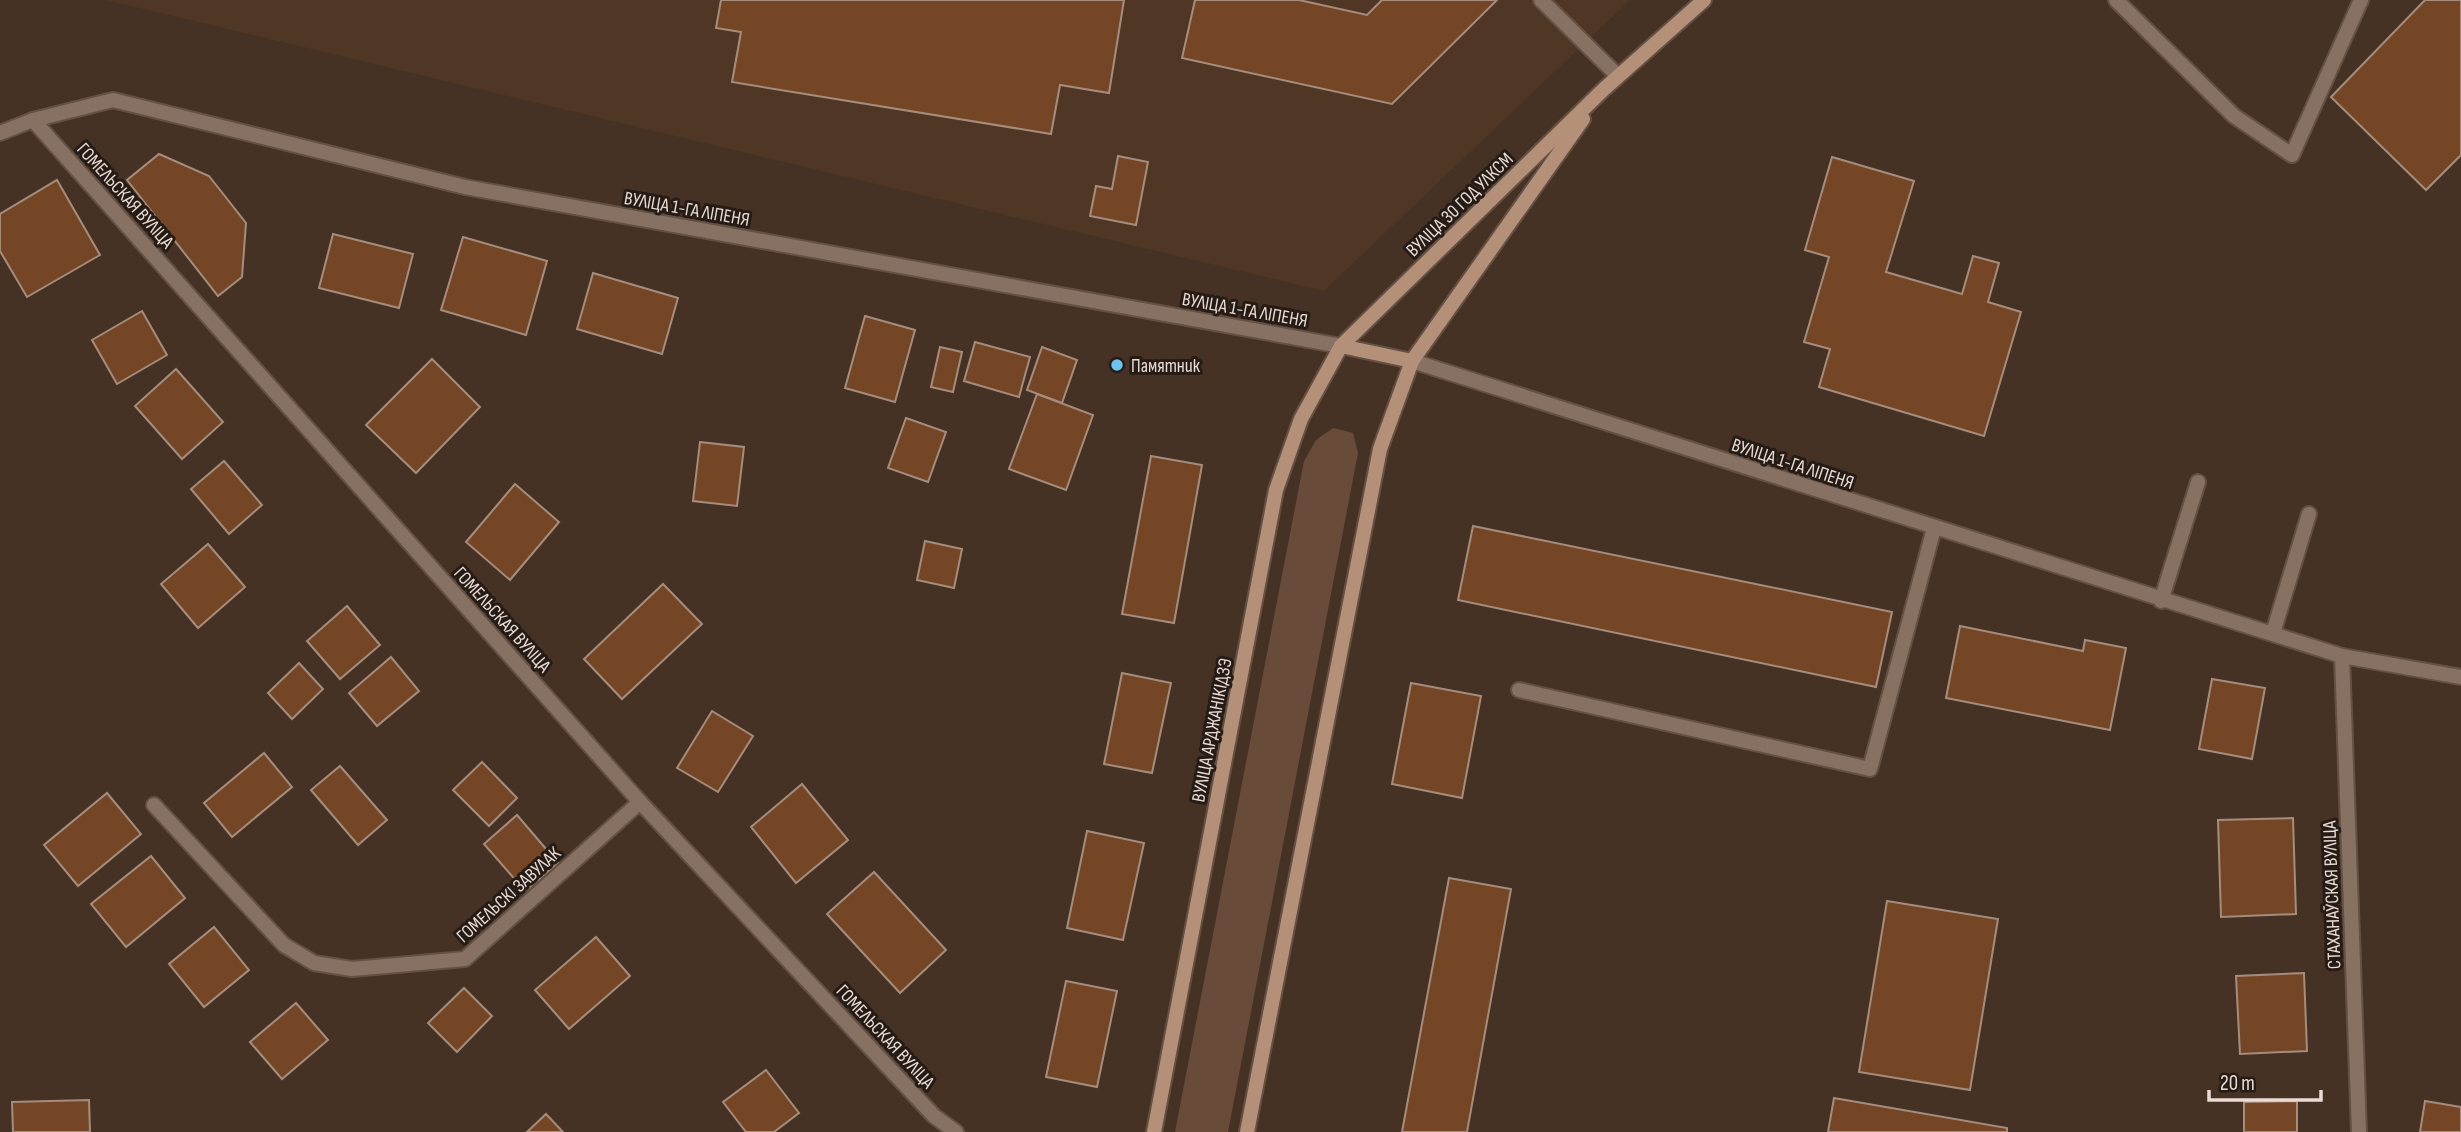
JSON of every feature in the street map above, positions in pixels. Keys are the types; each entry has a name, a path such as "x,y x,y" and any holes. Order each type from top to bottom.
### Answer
{"main road":[{"name":"ВУЛІЦА 30 ГОД УЛКСМ","path":"1341,346 1604,89 1704,0"},
{"name":"ВУЛІЦА 30 ГОД УЛКСМ","path":"1412,361 1604,89"},
{"name":"ВУЛІЦА 1-ГА ЛІПЕНЯ","path":"1341,346 1412,361"},
{"name":"ВУЛІЦА АРДЖАНІКІДЗЭ","path":"1154,1132 1276,490 1301,419 1341,346"},
{"path":"1247,1132 1380,449 1412,361"}],"street":[{"path":"1541,0 1618,76"},
{"path":"2116,0 2234,116 2292,155 2361,0"},
{"name":"ВУЛІЦА 1-ГА ЛІПЕНЯ","path":"0,133 33,120 113,100 465,187 1341,346"},
{"name":"ГОМЕЛЬСКАЯ ВУЛІЦА","path":"33,120 640,802 934,1116 956,1132"},
{"name":"ВУЛІЦА 1-ГА ЛІПЕНЯ","path":"1412,361 2161,601 2342,656 2461,677"},
{"path":"2161,601 2198,482"},
{"path":"2273,633 2309,514"},
{"path":"1519,690 1870,769 1934,528"},
{"name":"СТАХАНАЎСКАЯ ВУЛІЦА","path":"2342,656 2359,1132"},
{"name":"ГОМЕЛЬСКІ ЗАВУЛАК","path":"154,805 284,945 314,963 352,969 465,959 640,802"}],"shaded area":[{"path":"106,0 1630,0 1324,291"},
{"path":"1333,428 1353,433 1358,453 1228,1132 1175,1132 1304,461 1316,440"}],"building":[{"path":"721,0 1124,0 1109,93 1060,85 1051,134 732,82 741,32 716,28"},
{"path":"1195,0 1299,0 1367,15 1382,0 1497,0 1392,104 1182,58"},
{"path":"2425,0 2461,0 2461,155 2426,190 2331,97"},
{"path":"159,154 209,176 246,223 242,277 218,296 127,180"},
{"path":"1118,156 1148,162 1136,225 1090,216 1096,186 1112,189"},
{"path":"1832,157 1914,181 1886,272 1962,294 1973,256 1999,263 1988,302 2021,312 1984,436 1819,387 1830,349 1804,342 1829,257 1805,250"},
{"path":"57,180 100,255 27,297 0,251 0,214"},
{"path":"333,234 413,254 399,308 319,288"},
{"path":"463,237 547,261 526,335 441,310"},
{"path":"593,273 678,298 662,354 577,329"},
{"path":"142,311 167,355 117,384 92,340"},
{"path":"865,316 915,330 895,402 845,388"},
{"path":"975,342 1030,357 1019,397 964,381"},
{"path":"940,347 962,352 953,392 931,387"},
{"path":"1042,347 1077,360 1062,403 1027,390"},
{"path":"432,359 480,407 416,473 366,425"},
{"path":"176,369 223,422 182,459 135,406"},
{"path":"1037,394 1093,415 1066,490 1009,469"},
{"path":"906,418 946,432 928,482 888,468"},
{"path":"700,442 744,447 737,506 693,501"},
{"path":"1151,456 1202,465 1174,623 1122,614"},
{"path":"224,461 262,505 229,534 191,489"},
{"path":"515,484 559,522 510,580 466,542"},
{"path":"1473,526 1892,612 1876,687 1458,600"},
{"path":"925,541 962,549 954,588 917,580"},
{"path":"208,544 245,587 198,628 161,584"},
{"path":"663,584 702,624 622,699 584,659"},
{"path":"347,606 380,645 340,679 307,641"},
{"path":"1960,626 2083,651 2085,640 2126,648 2110,730 1946,698"},
{"path":"391,657 419,691 377,726 349,693"},
{"path":"299,663 323,689 292,719 268,693"},
{"path":"1122,673 1171,683 1152,773 1104,764"},
{"path":"2212,679 2265,688 2252,759 2199,749"},
{"path":"1411,683 1481,696 1462,798 1392,784"},
{"path":"712,711 753,736 718,792 677,768"},
{"path":"264,753 292,787 232,837 204,803"},
{"path":"482,762 517,798 489,826 453,790"},
{"path":"340,766 387,820 358,845 311,790"},
{"path":"802,784 848,840 796,883 751,827"},
{"path":"107,793 141,834 78,886 44,845"},
{"path":"517,815 558,863 525,891 484,844"},
{"path":"2293,818 2296,914 2221,917 2218,820"},
{"path":"1087,831 1144,843 1123,940 1067,928"},
{"path":"151,856 185,898 126,947 91,904"},
{"path":"874,872 946,950 900,993 827,914"},
{"path":"1449,878 1511,889 1467,1132 1402,1132"},
{"path":"1887,901 1998,919 1970,1090 1859,1072"},
{"path":"214,927 249,970 204,1007 169,964"},
{"path":"596,937 630,976 569,1029 535,990"},
{"path":"2304,973 2307,1051 2240,1054 2236,976"},
{"path":"1066,981 1117,991 1097,1087 1046,1077"},
{"path":"464,988 492,1016 457,1052 428,1023"},
{"path":"296,1003 328,1040 282,1079 250,1042"},
{"path":"766,1070 799,1113 774,1132 746,1132 723,1102"},
{"path":"1834,1098 2007,1128 2007,1132 1828,1132"},
{"path":"89,1100 90,1132 13,1132 12,1102"},
{"path":"2297,1101 2297,1132 2244,1132 2244,1102"},
{"path":"2425,1101 2461,1107 2461,1132 2420,1132"},
{"path":"546,1114 563,1132 527,1132"}],"place":[{"name":"Памятник","path":"1117,365"}]}
